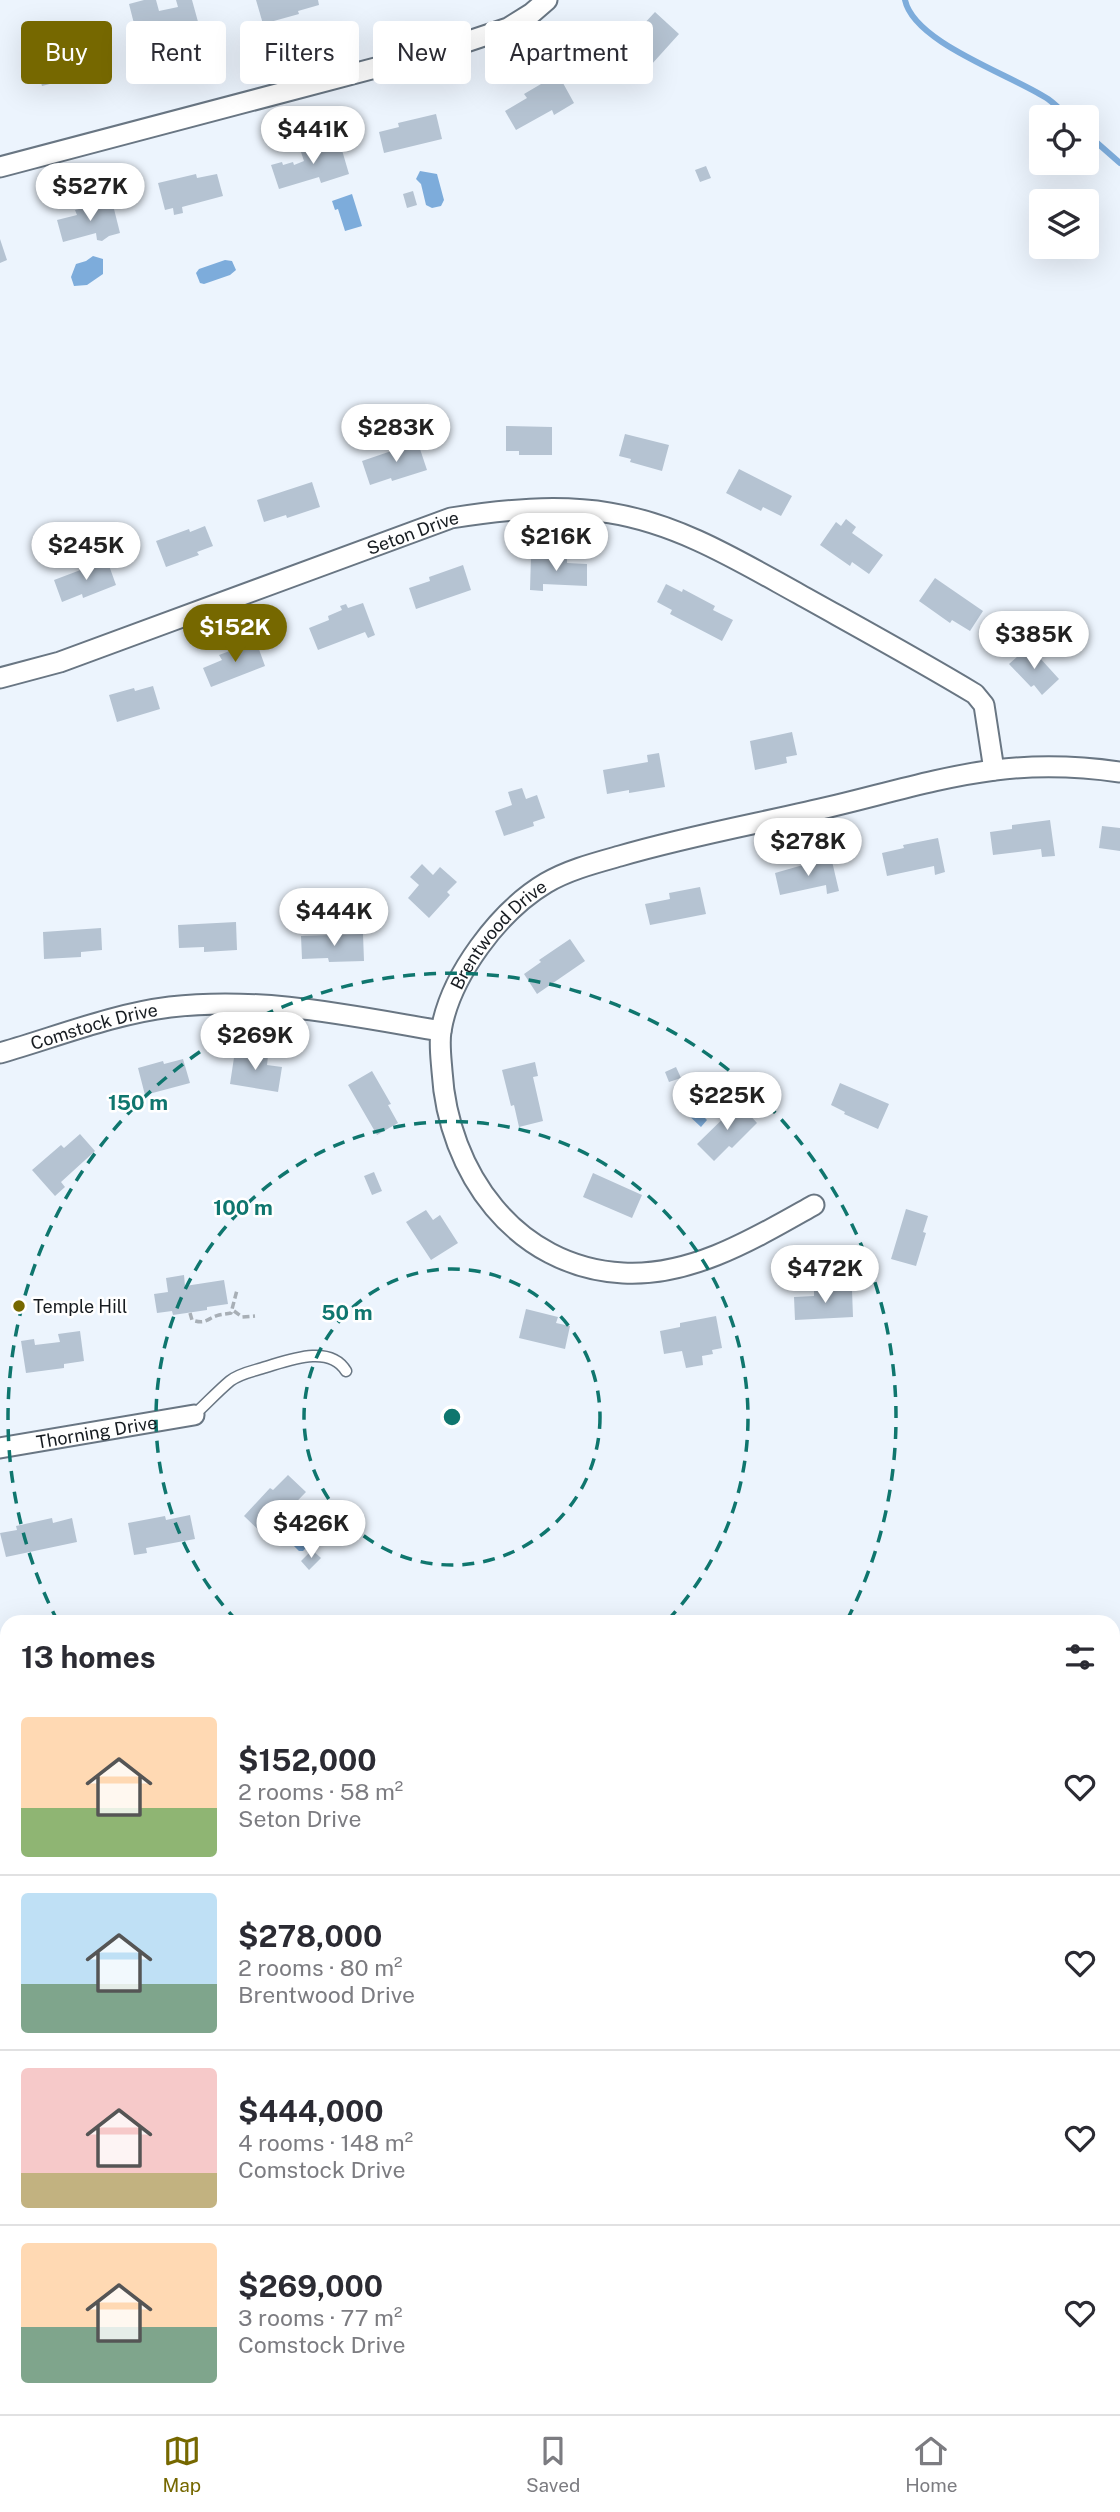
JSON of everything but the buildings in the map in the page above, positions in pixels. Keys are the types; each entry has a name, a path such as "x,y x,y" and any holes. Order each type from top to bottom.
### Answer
{"street":[{"path":"0,167 436,52 508,28 547,0"},
{"name":"Seton Drive","path":"0,678 61,662 451,518 537,509 610,513 669,528 725,553 975,694 984,705 995,770"},
{"name":"Brentwood Drive","path":"814,1205 720,1254 675,1268 623,1273 560,1258 540,1247 506,1220 475,1183 450,1126 445,1104 441,1031 454,990 475,950 510,912 545,884 581,867 643,849 995,770 1056,766 1120,772"},
{"name":"Comstock Drive","path":"0,1053 169,1007 218,1004 257,1004 306,1009 441,1031"},
{"name":"Thorning Drive","path":"0,1448 194,1415"}],"lane":[{"path":"194,1415 231,1381 245,1373 312,1356 326,1357 341,1364 346,1371"}],"path":[{"path":"234,1311 237,1290"},
{"path":"190,1312 192,1320 205,1322 216,1315 227,1315 234,1311"},
{"path":"234,1311 242,1317 255,1316"}],"water":[{"path":"420,171 437,174 444,200 441,206 432,208 426,205 421,184 416,179"},
{"path":"352,194 362,226 345,231 338,209 335,210 332,201"},
{"path":"93,256 103,259 103,274 87,285 74,286 71,277 76,264"},
{"path":"225,260 232,261 236,270 230,275 200,283 196,273 199,269"},
{"path":"708,1091 720,1102 705,1118 707,1120 701,1127 686,1113"},
{"path":"309,1517 313,1517 323,1526 322,1531 303,1551 299,1551 290,1542 290,1538"}],"waterway":[{"path":"905,0 912,16 945,44 1056,105"},
{"path":"1099,145 1120,163"}],"place":[{"name":"Temple Hill","path":"19,1306"}]}
